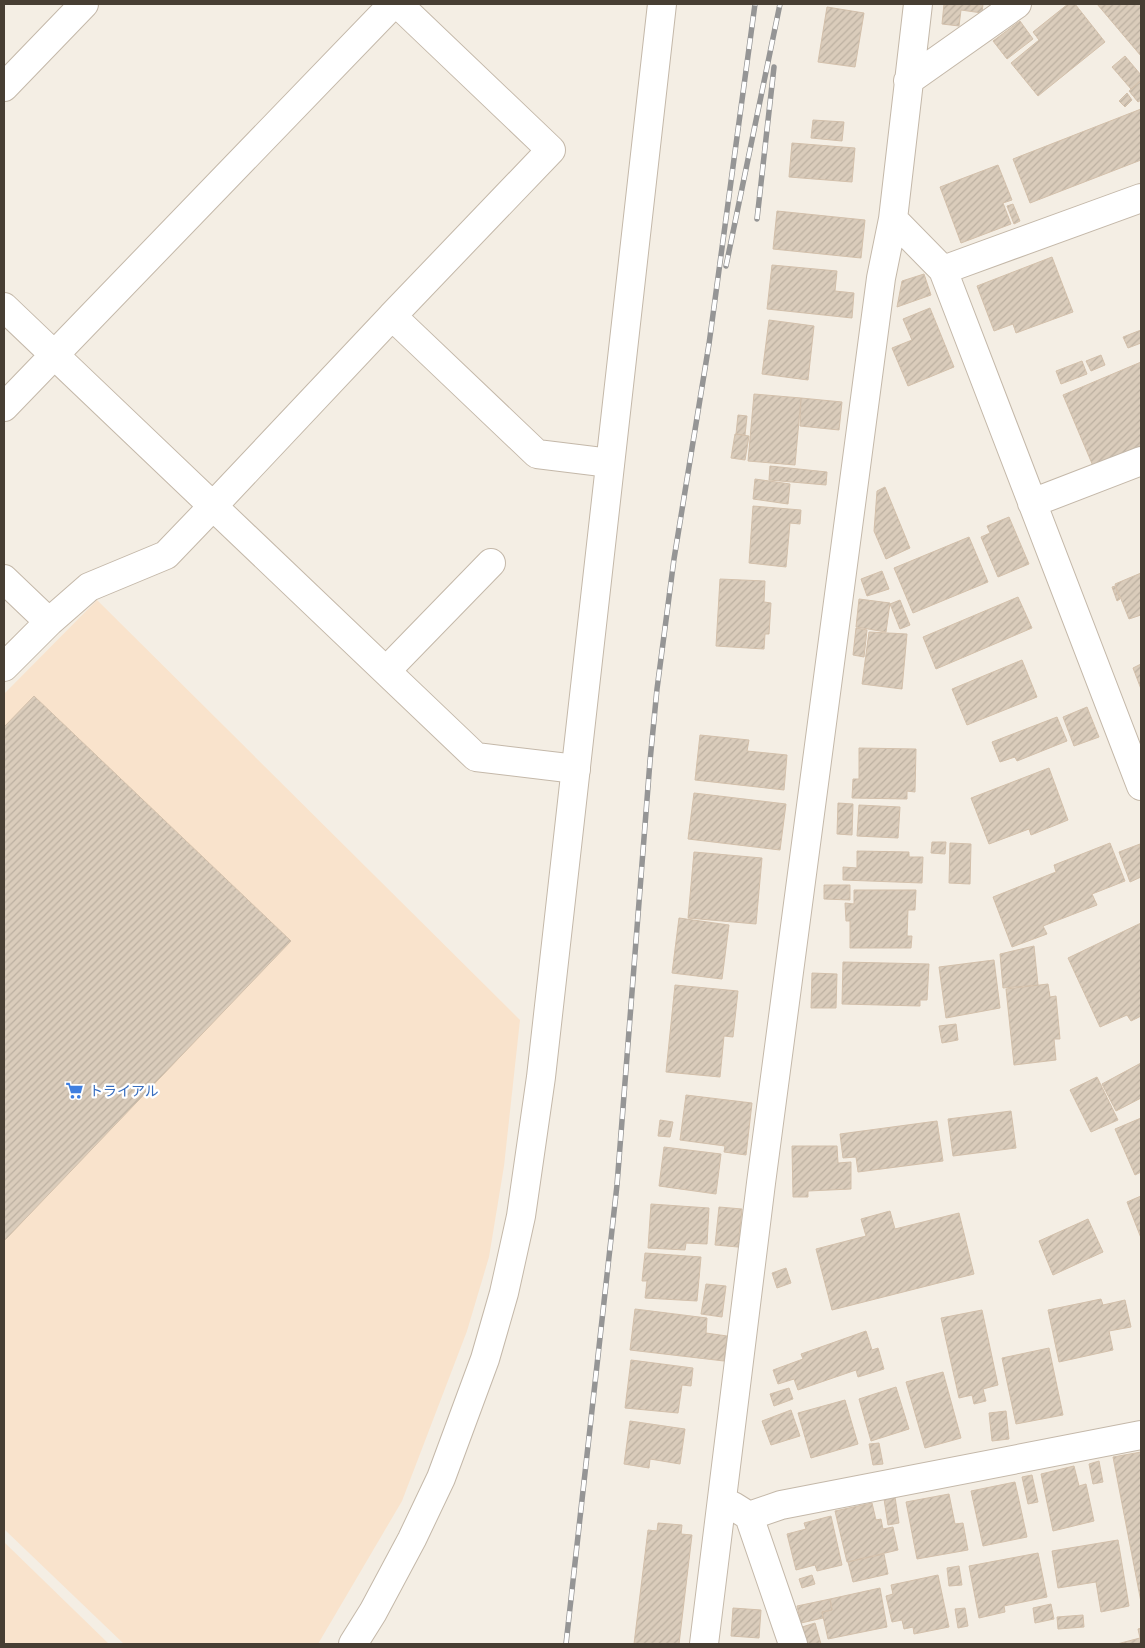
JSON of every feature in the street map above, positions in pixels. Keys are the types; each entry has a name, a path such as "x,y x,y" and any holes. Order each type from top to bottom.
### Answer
{"street":[{"path":"4,86 84,4"},
{"path":"4,407 393,4"},
{"path":"4,667 49,622 89,587 166,555 551,150 398,4"},
{"path":"353,1644 373,1612 412,1539 440,1478 485,1359 504,1293 521,1216 535,1124 662,4"},
{"path":"704,1644 761,1183 881,278 894,219 918,4"},
{"path":"908,81 1017,4"},
{"path":"943,270 1141,198"},
{"path":"894,219 943,270 1140,780"},
{"path":"4,307 476,757 576,769"},
{"path":"392,316 537,454 610,463"},
{"path":"1032,503 1141,461"},
{"path":"386,671 492,563"},
{"path":"4,579 49,622"},
{"path":"749,1516 781,1505 1141,1435"},
{"path":"721,1498 749,1516 793,1644"}],"shaded area":[{"path":"97,600 520,1020 504,1166 489,1257 467,1331 402,1501 318,1644 124,1644 4,1529 4,694"},
{"path":"4,1542 109,1644 4,1644"}],"building":[{"path":"944,4 983,4 982,13 961,10 959,26 942,24"},
{"path":"1068,4 1075,4 1105,42 1038,96 1011,63 1039,40 1033,32"},
{"path":"1097,4 1141,4 1141,56"},
{"path":"827,7 864,13 855,67 818,62"},
{"path":"1020,21 1033,39 1007,59 993,41"},
{"path":"1125,56 1141,75 1141,80 1131,89 1112,67"},
{"path":"1141,81 1141,100 1138,102 1129,91"},
{"path":"1127,93 1132,100 1125,107 1119,101"},
{"path":"1141,109 1141,160 1030,203 1013,159"},
{"path":"813,120 844,122 842,141 811,138"},
{"path":"792,143 855,148 852,182 789,177"},
{"path":"998,165 1012,200 1003,203 1011,224 961,243 940,187"},
{"path":"1013,204 1020,221 1014,224 1007,206"},
{"path":"777,211 865,220 861,258 773,249"},
{"path":"1052,257 1073,312 1016,333 1013,324 994,331 977,286"},
{"path":"772,265 837,271 835,291 854,293 852,318 767,309"},
{"path":"924,274 931,295 897,307 902,281"},
{"path":"930,308 954,367 908,386 892,348 912,340 903,319"},
{"path":"769,320 814,326 808,380 762,374"},
{"path":"1141,330 1141,343 1128,348 1123,337"},
{"path":"1101,355 1105,365 1091,371 1086,361"},
{"path":"1082,361 1087,374 1061,384 1056,371"},
{"path":"1141,362 1141,446 1093,466 1063,395"},
{"path":"754,394 801,398 795,465 748,461"},
{"path":"801,398 842,402 839,430 800,426"},
{"path":"738,415 747,416 745,435 736,434"},
{"path":"735,434 749,436 745,460 731,458"},
{"path":"770,466 827,472 826,485 769,480"},
{"path":"755,479 790,484 788,504 753,499"},
{"path":"885,487 910,548 886,559 874,531 877,491"},
{"path":"753,506 801,510 800,524 790,523 786,567 749,563"},
{"path":"1009,517 1029,564 998,577 981,537 990,533 987,526"},
{"path":"969,537 988,582 913,613 894,568"},
{"path":"882,571 889,589 867,596 861,579"},
{"path":"1141,573 1141,615 1129,619 1115,584"},
{"path":"720,579 765,581 764,602 771,603 769,634 765,634 764,649 716,646"},
{"path":"1115,586 1120,599 1117,601 1112,587"},
{"path":"1018,597 1032,628 936,669 923,637"},
{"path":"859,599 890,603 886,632 856,627"},
{"path":"900,600 910,625 900,629 890,604"},
{"path":"856,628 867,630 864,657 853,655"},
{"path":"869,632 907,634 902,689 862,684"},
{"path":"1022,660 1037,697 967,725 952,689"},
{"path":"1141,664 1141,689 1133,668"},
{"name":"トライアル","path":"34,696 291,941 4,1241 4,727"},
{"path":"1087,707 1099,737 1074,746 1063,717"},
{"path":"1057,717 1067,741 1017,761 1015,757 1000,762 992,742"},
{"path":"700,735 749,740 747,751 787,755 784,790 695,780"},
{"path":"859,748 916,749 915,792 907,791 907,799 852,798 853,779 859,779"},
{"path":"1049,768 1068,820 1031,835 1029,829 989,844 971,798"},
{"path":"694,793 786,804 780,850 688,839"},
{"path":"838,803 853,804 852,835 837,834"},
{"path":"859,805 900,807 898,838 857,836"},
{"path":"932,842 946,842 945,854 931,853"},
{"path":"950,843 971,844 970,884 949,883"},
{"path":"1110,843 1125,881 1092,894 1097,905 1043,926 1047,934 1012,947 993,897 1056,872 1054,865"},
{"path":"1140,844 1141,877 1130,882 1119,852"},
{"path":"857,851 909,852 909,857 923,857 922,883 843,880 843,867 857,868"},
{"path":"694,852 762,858 756,924 688,918"},
{"path":"824,885 850,885 850,900 824,899"},
{"path":"854,890 916,890 915,910 908,910 907,936 912,936 911,948 850,948 850,921 846,921 845,903 854,904"},
{"path":"679,918 729,925 722,979 672,973"},
{"path":"1141,923 1141,1016 1131,1021 1127,1015 1100,1027 1068,958"},
{"path":"1034,946 1038,985 1003,988 1000,954"},
{"path":"994,960 1000,1008 946,1018 939,967"},
{"path":"843,962 929,964 927,1000 920,1000 920,1006 842,1004"},
{"path":"812,973 837,974 836,1008 811,1008"},
{"path":"1048,984 1050,997 1056,996 1060,1039 1054,1039 1056,1060 1014,1065 1006,989"},
{"path":"675,985 738,991 733,1037 724,1036 720,1077 666,1072"},
{"path":"956,1024 958,1040 942,1043 939,1026"},
{"path":"1141,1063 1141,1098 1116,1111 1102,1084"},
{"path":"1097,1077 1118,1120 1091,1132 1070,1090"},
{"path":"686,1095 752,1103 746,1155 724,1152 725,1146 680,1140"},
{"path":"1011,1111 1016,1148 953,1156 948,1119"},
{"path":"1141,1118 1141,1172 1135,1175 1115,1129"},
{"path":"660,1120 673,1122 670,1137 658,1136"},
{"path":"937,1121 943,1161 858,1172 856,1157 843,1158 840,1134"},
{"path":"792,1146 837,1146 838,1163 851,1162 851,1189 808,1191 808,1197 793,1197"},
{"path":"664,1147 721,1154 716,1194 659,1186"},
{"path":"1141,1196 1141,1238 1127,1202"},
{"path":"651,1204 709,1208 707,1244 686,1243 685,1250 648,1248"},
{"path":"719,1207 742,1209 738,1247 715,1245"},
{"path":"890,1211 895,1229 959,1213 974,1274 832,1310 816,1249 866,1236 861,1219"},
{"path":"1088,1219 1103,1252 1053,1275 1039,1241"},
{"path":"645,1253 701,1257 697,1301 645,1298 647,1281 642,1281"},
{"path":"786,1268 791,1283 777,1288 772,1273"},
{"path":"706,1284 726,1286 722,1317 701,1314"},
{"path":"1101,1299 1103,1305 1125,1300 1131,1327 1109,1331 1113,1350 1059,1362 1048,1310"},
{"path":"635,1309 707,1318 706,1333 727,1336 724,1361 630,1350"},
{"path":"982,1310 998,1385 983,1389 986,1401 974,1404 972,1395 959,1398 941,1318"},
{"path":"866,1331 872,1350 878,1348 884,1369 858,1377 856,1370 798,1390 794,1379 778,1384 773,1370 803,1359 801,1354"},
{"path":"1049,1348 1063,1415 1016,1424 1002,1358"},
{"path":"631,1360 693,1368 691,1386 682,1385 678,1413 625,1408"},
{"path":"943,1372 961,1438 925,1448 906,1382"},
{"path":"896,1387 909,1429 871,1441 859,1399"},
{"path":"789,1388 793,1399 774,1406 770,1394"},
{"path":"845,1400 858,1444 811,1458 798,1413"},
{"path":"791,1410 800,1436 771,1445 762,1421"},
{"path":"1006,1411 1009,1439 992,1441 989,1413"},
{"path":"630,1421 685,1429 680,1464 650,1459 649,1468 624,1464"},
{"path":"879,1443 883,1464 873,1465 869,1444"},
{"path":"1141,1452 1141,1602 1113,1457"},
{"path":"1099,1461 1103,1482 1093,1484 1089,1464"},
{"path":"1074,1466 1079,1486 1086,1484 1094,1521 1053,1531 1041,1474"},
{"path":"1032,1475 1038,1502 1028,1504 1022,1477"},
{"path":"1015,1482 1027,1537 983,1546 971,1491"},
{"path":"949,1494 955,1524 963,1523 968,1550 917,1559 906,1502"},
{"path":"895,1497 899,1523 888,1525 884,1499"},
{"path":"872,1503 876,1520 881,1519 883,1529 893,1527 898,1550 847,1562 835,1511"},
{"path":"831,1516 842,1565 817,1571 815,1565 796,1570 787,1534 806,1529 804,1523"},
{"path":"658,1523 682,1525 681,1534 692,1535 679,1644 634,1644 648,1530 657,1531"},
{"path":"1118,1540 1129,1606 1101,1612 1096,1582 1058,1588 1052,1551"},
{"path":"1038,1553 1047,1597 1004,1606 1005,1612 979,1618 969,1566"},
{"path":"884,1554 888,1574 853,1582 848,1562"},
{"path":"959,1566 962,1585 949,1586 947,1568"},
{"path":"812,1575 815,1584 802,1588 799,1579"},
{"path":"938,1575 949,1627 914,1634 913,1627 904,1629 902,1620 892,1622 886,1596 893,1594 891,1585"},
{"path":"880,1588 887,1627 828,1639 822,1612 832,1610 830,1599"},
{"path":"830,1599 832,1610 822,1612 823,1618 801,1623 797,1606"},
{"path":"1051,1604 1054,1619 1035,1623 1033,1608"},
{"path":"733,1608 761,1610 759,1638 731,1636"},
{"path":"965,1608 968,1626 958,1628 955,1609"},
{"path":"1083,1615 1084,1627 1058,1629 1057,1617"},
{"path":"815,1623 821,1644 807,1644 802,1627"},
{"path":"1141,1628 1141,1644 1117,1644 1140,1638 1138,1629"}],"railway":[{"path":"566,1644 617,1185 657,689 674,559 709,344 755,4"},
{"path":"726,266 780,4"},
{"path":"757,219 774,67"}],"place":[{"name":"トライアル","path":"75,1091"}]}
